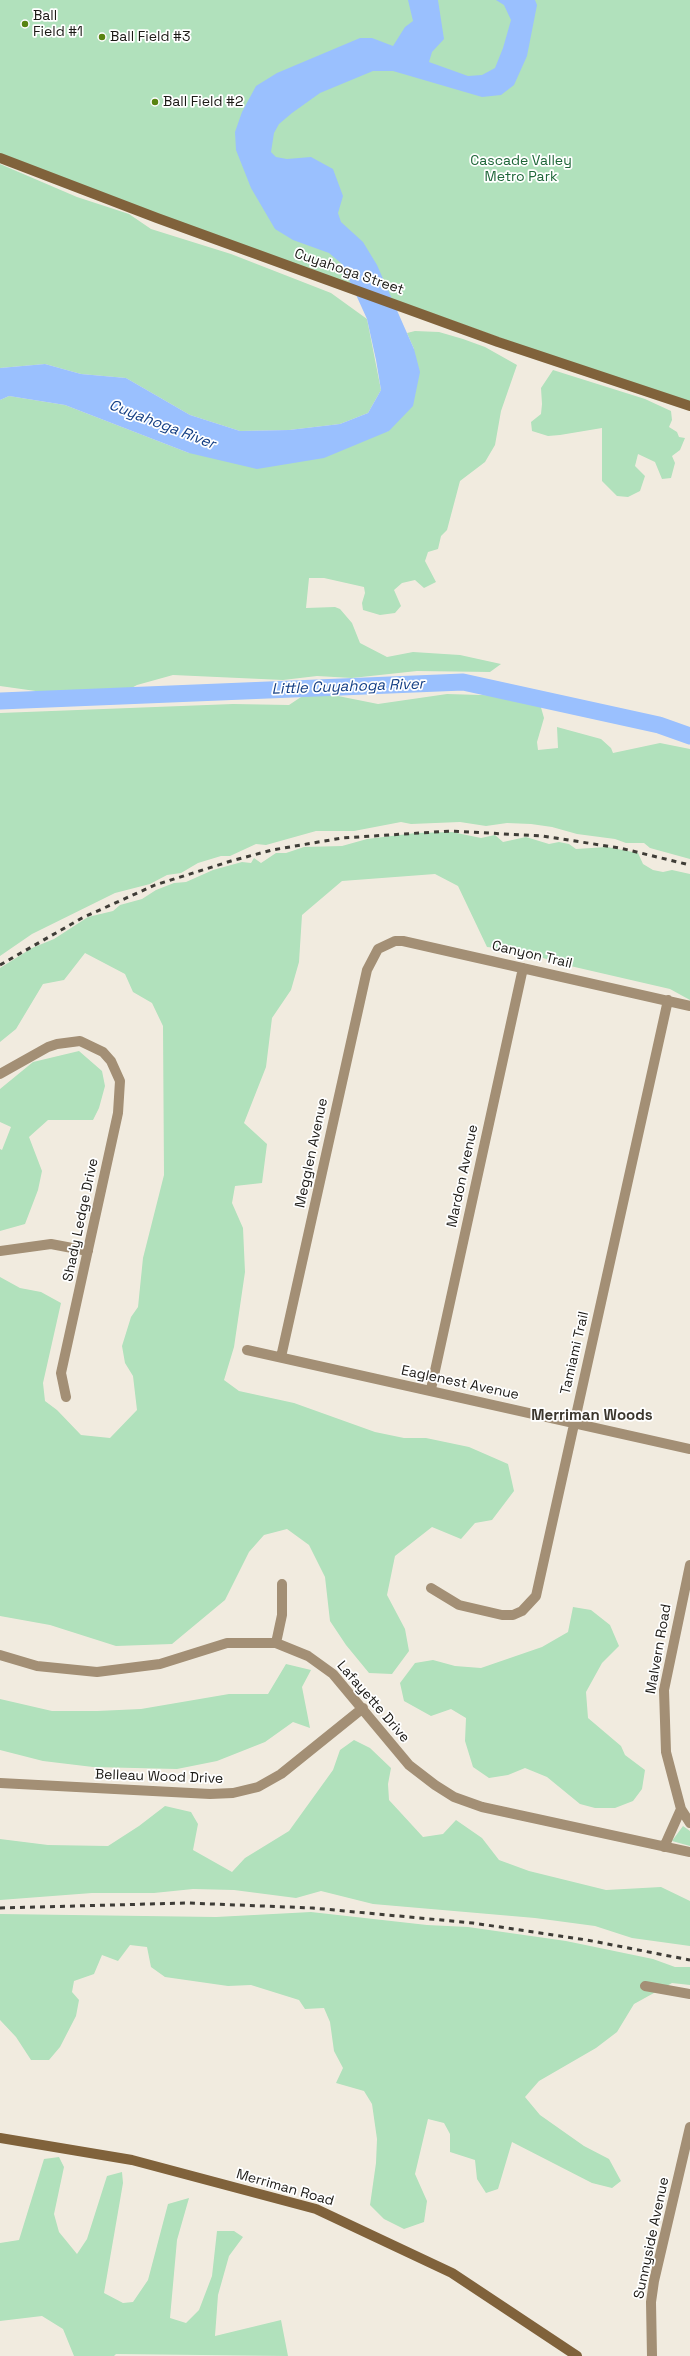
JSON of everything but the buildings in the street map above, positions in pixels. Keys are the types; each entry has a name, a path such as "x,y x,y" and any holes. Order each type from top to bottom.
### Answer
{"street":[{"name":"Cuyahoga Street","path":"0,158 337,283 575,369 690,406"},
{"name":"Canyon Trail","path":"373,956 378,949 387,944 403,941 690,1006"},
{"name":"Megglen Avenue","path":"281,1357 367,970 373,956"},
{"name":"Mardon Avenue","path":"431,1389 524,968"},
{"name":"Tamiami Trail","path":"431,1588 459,1605 502,1615 513,1615 522,1611 536,1596 668,1000"},
{"name":"Shady Ledge Drive","path":"0,1074 57,1044 80,1041 103,1052 111,1061 117,1073 120,1094 118,1113 61,1373 66,1397"},
{"path":"0,1251 50,1244 88,1251"},
{"name":"Eaglenest Avenue","path":"247,1350 431,1389 690,1449"},
{"name":"Malvern Road","path":"690,1565 664,1690 666,1752 681,1810 690,1824"},
{"path":"276,1643 282,1615 282,1584"},
{"name":"Lafayette Drive","path":"0,1656 37,1666 97,1672 160,1664 231,1642 276,1643 308,1656 321,1664 340,1680 409,1765 435,1785 454,1797 482,1807 690,1852"},
{"name":"Belleau Wood Drive","path":"0,1783 234,1794 258,1786 281,1774 362,1708"},
{"path":"664,1847 681,1810"},
{"path":"645,1986 690,1994"},
{"name":"Sunnyside Avenue","path":"652,2356 651,2302 654,2281 690,2127"},
{"name":"Merriman Road","path":"0,2138 132,2160 316,2209 452,2273 577,2356"}],"green space":[{"name":"Cascade Valley Metro Park","path":"0,0 690,0 690,406 0,158"},
{"path":"0,164 77,197 129,214 151,229 231,254 331,293 367,319 381,390 368,413 340,424 289,430 240,431 190,415 126,378 81,374 45,364 0,368"},
{"path":"415,331 439,332 463,339 485,347 517,365 501,411 495,445 485,462 460,481 447,530 441,536 438,549 428,552 425,561 436,582 424,588 415,580 402,583 394,590 401,606 395,613 380,615 363,610 362,603 365,593 364,587 324,578 309,578 306,608 335,607 340,609 352,623 360,643 387,657 413,652 460,655 501,664 490,672 417,671 352,678 317,676 283,680 173,675 137,685 126,691 109,692 83,690 64,695 0,686 0,400 9,396 65,405 189,453 389,431 414,349 407,333"},
{"path":"553,370 645,399 671,411 672,420 669,427 677,432 679,437 685,438 680,450 672,456 675,463 671,478 662,479 655,462 638,454 635,466 645,476 640,491 628,497 617,496 602,481 602,428 548,436 532,431 531,422 541,414 541,388"},
{"path":"323,693 378,704 447,694 514,696 540,704 544,718 537,742 538,750 558,748 557,727 601,739 611,748 613,753 660,743 690,749 690,859 650,848 644,843 626,843 615,839 577,834 552,827 531,824 507,823 486,826 460,822 411,824 401,822 354,831 316,831 266,845 256,844 230,856 221,856 198,863 181,873 167,875 150,884 115,893 32,934 0,956 0,713 233,704 289,705 301,697"},
{"path":"452,832 481,838 495,835 503,842 526,837 549,844 559,842 569,844 576,849 607,847 638,853 643,864 653,870 663,872 672,870 690,874 690,1000 670,989 566,965 517,950 487,947 458,886 435,874 342,881 302,915 299,962 291,990 272,1018 266,1067 244,1123 267,1144 262,1183 235,1186 232,1203 243,1228 245,1272 234,1347 224,1380 239,1391 294,1403 375,1432 404,1438 426,1438 469,1447 508,1464 514,1491 492,1520 475,1523 461,1539 432,1527 395,1556 387,1595 405,1629 409,1651 392,1674 369,1673 346,1645 330,1621 325,1577 309,1545 287,1529 264,1535 249,1552 225,1600 172,1644 116,1646 50,1625 0,1616 0,1277 20,1288 41,1292 61,1303 43,1383 45,1401 57,1410 81,1435 110,1438 137,1410 133,1376 125,1363 122,1346 131,1317 138,1307 143,1258 164,1175 163,1026 152,1003 133,992 125,974 85,953 64,980 43,984 16,1029 0,1042 0,968 32,948 54,939 88,917 113,911 120,905 142,899 156,890 174,883 186,882 213,870 242,862 251,863 254,858 261,863 276,853 286,853 304,847 342,846 367,839 416,833"},
{"path":"79,1051 102,1071 105,1086 99,1108 93,1120 48,1120 29,1137 42,1171 38,1190 25,1224 0,1231 0,1149 2,1150 11,1127 0,1122 0,1089 33,1062"},
{"path":"573,1607 591,1610 610,1625 619,1646 602,1663 586,1692 588,1718 621,1746 625,1755 645,1770 642,1789 633,1801 615,1808 595,1808 580,1804 547,1777 525,1768 508,1775 489,1778 473,1767 465,1741 466,1718 451,1709 431,1716 404,1701 400,1683 415,1663 433,1660 455,1666 481,1668 542,1647 568,1632"},
{"path":"286,1664 311,1670 302,1687 310,1728 293,1722 265,1742 217,1761 177,1769 93,1767 43,1761 0,1750 0,1699 52,1711 97,1711 141,1709 229,1694 268,1694"},
{"path":"354,1740 370,1748 391,1768 388,1784 389,1800 423,1837 443,1834 456,1820 482,1838 499,1860 529,1871 606,1890 661,1887 690,1901 690,1946 632,1938 595,1926 535,1918 373,1904 321,1891 296,1898 234,1890 193,1889 154,1893 92,1893 0,1900 0,1839 48,1845 108,1846 139,1826 165,1806 191,1812 198,1824 193,1850 232,1872 245,1858 289,1831 333,1770 340,1750"},
{"path":"683,1826 690,1831 690,1846 672,1841"},
{"path":"311,1912 427,1925 468,1927 566,1941 653,1959 675,1967 690,1967 690,1985 672,1983 634,2004 617,2032 596,2048 539,2081 525,2097 540,2115 584,2146 609,2159 621,2181 612,2188 592,2183 512,2142 498,2189 486,2193 477,2179 475,2160 450,2152 450,2134 444,2123 428,2119 415,2174 427,2201 424,2222 404,2229 384,2219 370,2205 376,2163 377,2139 372,2104 364,2091 336,2083 343,2068 334,2051 330,2022 324,2008 305,2009 299,2000 251,1985 228,1986 165,1977 151,1967 147,1947 130,1945 118,1961 102,1955 94,1974 74,1981 72,1992 79,2000 76,2016 60,2047 49,2060 31,2060 16,2037 0,2020 0,1914 216,1917"},
{"path":"59,2157 64,2167 54,2214 59,2232 77,2254 87,2239 107,2176 122,2172 123,2183 104,2293 123,2303 133,2302 148,2280 168,2204 189,2198 177,2240 170,2318 186,2323 199,2310 212,2276 217,2231 234,2231 243,2237 229,2256 218,2295 215,2336 281,2320 288,2356 116,2354 114,2356 74,2356 63,2329 42,2316 0,2321 0,2243 19,2240 44,2159"}],"water":[{"name":"Cuyahoga River","path":"408,0 438,0 444,39 432,52 429,62 468,76 482,75 495,68 503,48 511,20 504,5 496,0 535,0 537,5 527,56 514,85 501,95 482,97 393,71 373,71 320,93 292,113 279,124 274,133 271,152 276,157 287,159 311,157 333,169 343,196 338,213 341,222 363,242 377,265 414,349 420,372 413,406 389,431 324,458 257,469 189,453 65,405 9,396 0,400 0,368 45,364 81,374 126,378 190,415 240,431 289,430 340,424 368,413 381,390 376,360 367,319 342,264 329,253 293,240 275,229 251,188 236,150 235,132 242,112 256,86 277,73 360,38 372,38 393,46 405,27 413,21"}],"waterway":[{"name":"Little Cuyahoga River","path":"0,701 463,682 659,725 690,736"}],"railway":[{"path":"0,965 82,918 155,885 231,861 272,850 342,838 451,831 542,836 620,848 690,865"},
{"path":"0,1908 187,1903 313,1908 473,1923 587,1940 690,1960"}],"place":[{"name":"Ball Field #1","path":"25,24"},
{"name":"Ball Field #3","path":"102,37"},
{"name":"Ball Field #2","path":"155,102"}],"district":[{"name":"Merriman Woods","path":"592,1416"}]}
